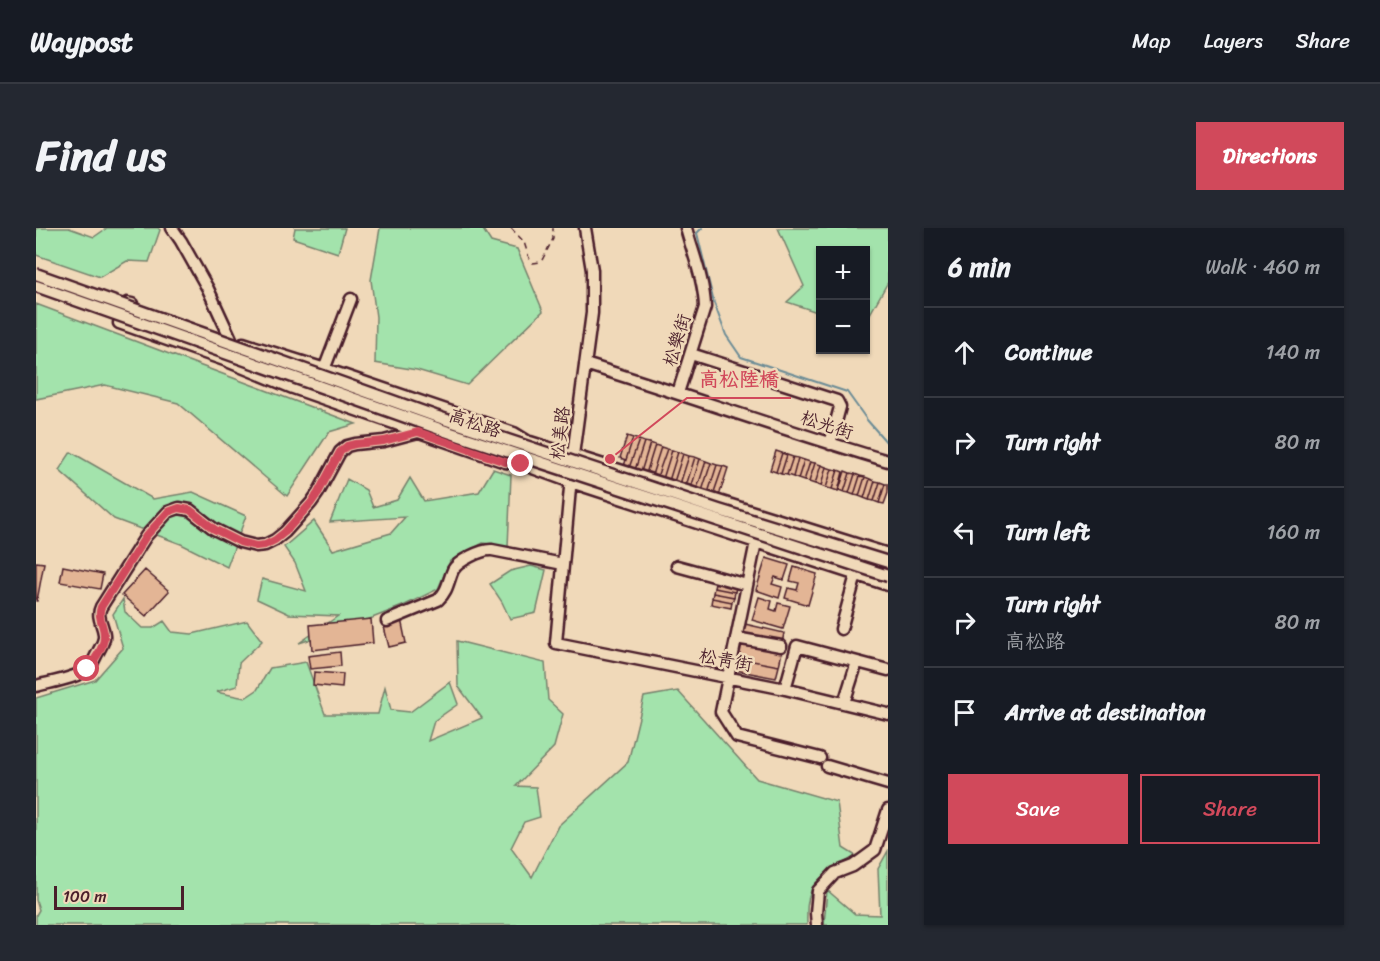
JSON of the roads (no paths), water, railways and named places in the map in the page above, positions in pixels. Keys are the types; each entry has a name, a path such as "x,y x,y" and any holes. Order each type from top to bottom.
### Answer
{"street":[{"path":"172,228 207,289 231,339 227,361"},
{"name":"松美路","path":"556,643 573,455 592,313 592,270 585,228"},
{"name":"松樂街","path":"678,393 705,307 705,296 686,228"},
{"name":"高松路","path":"36,274 451,433 888,576"},
{"name":"高松路","path":"36,286 719,510 888,562"},
{"path":"315,395 351,299"},
{"name":"高松路","path":"888,554 523,440 514,433 127,303 119,322 505,462 517,463 888,585"},
{"path":"691,354 837,401 840,407 830,444"},
{"name":"松光街","path":"585,364 888,461"},
{"path":"297,373 315,371 523,440"},
{"path":"297,373 309,388 517,463"},
{"path":"36,686 79,674 91,665 104,642 99,616 101,607 146,536 168,512 179,508 190,510 214,529 240,542 256,546 265,545 285,532 311,503 340,452 347,446 384,441 418,432"},
{"path":"756,542 721,712 737,737 824,762 888,784"},
{"path":"387,621 438,600 444,595 455,567 486,550 563,564"},
{"path":"677,566 747,585"},
{"path":"841,629 856,575"},
{"path":"736,638 781,646"},
{"name":"松青街","path":"556,643 785,689 888,714"},
{"path":"785,689 797,646 888,670"},
{"path":"844,703 857,662"},
{"path":"817,925 818,891 835,873 853,866 876,850 888,810"}],"waterway":[{"path":"702,228 697,233 714,303 726,335 741,357 847,392 888,444"}],"place":[{"name":"高松陸橋","path":"610,459"}]}
